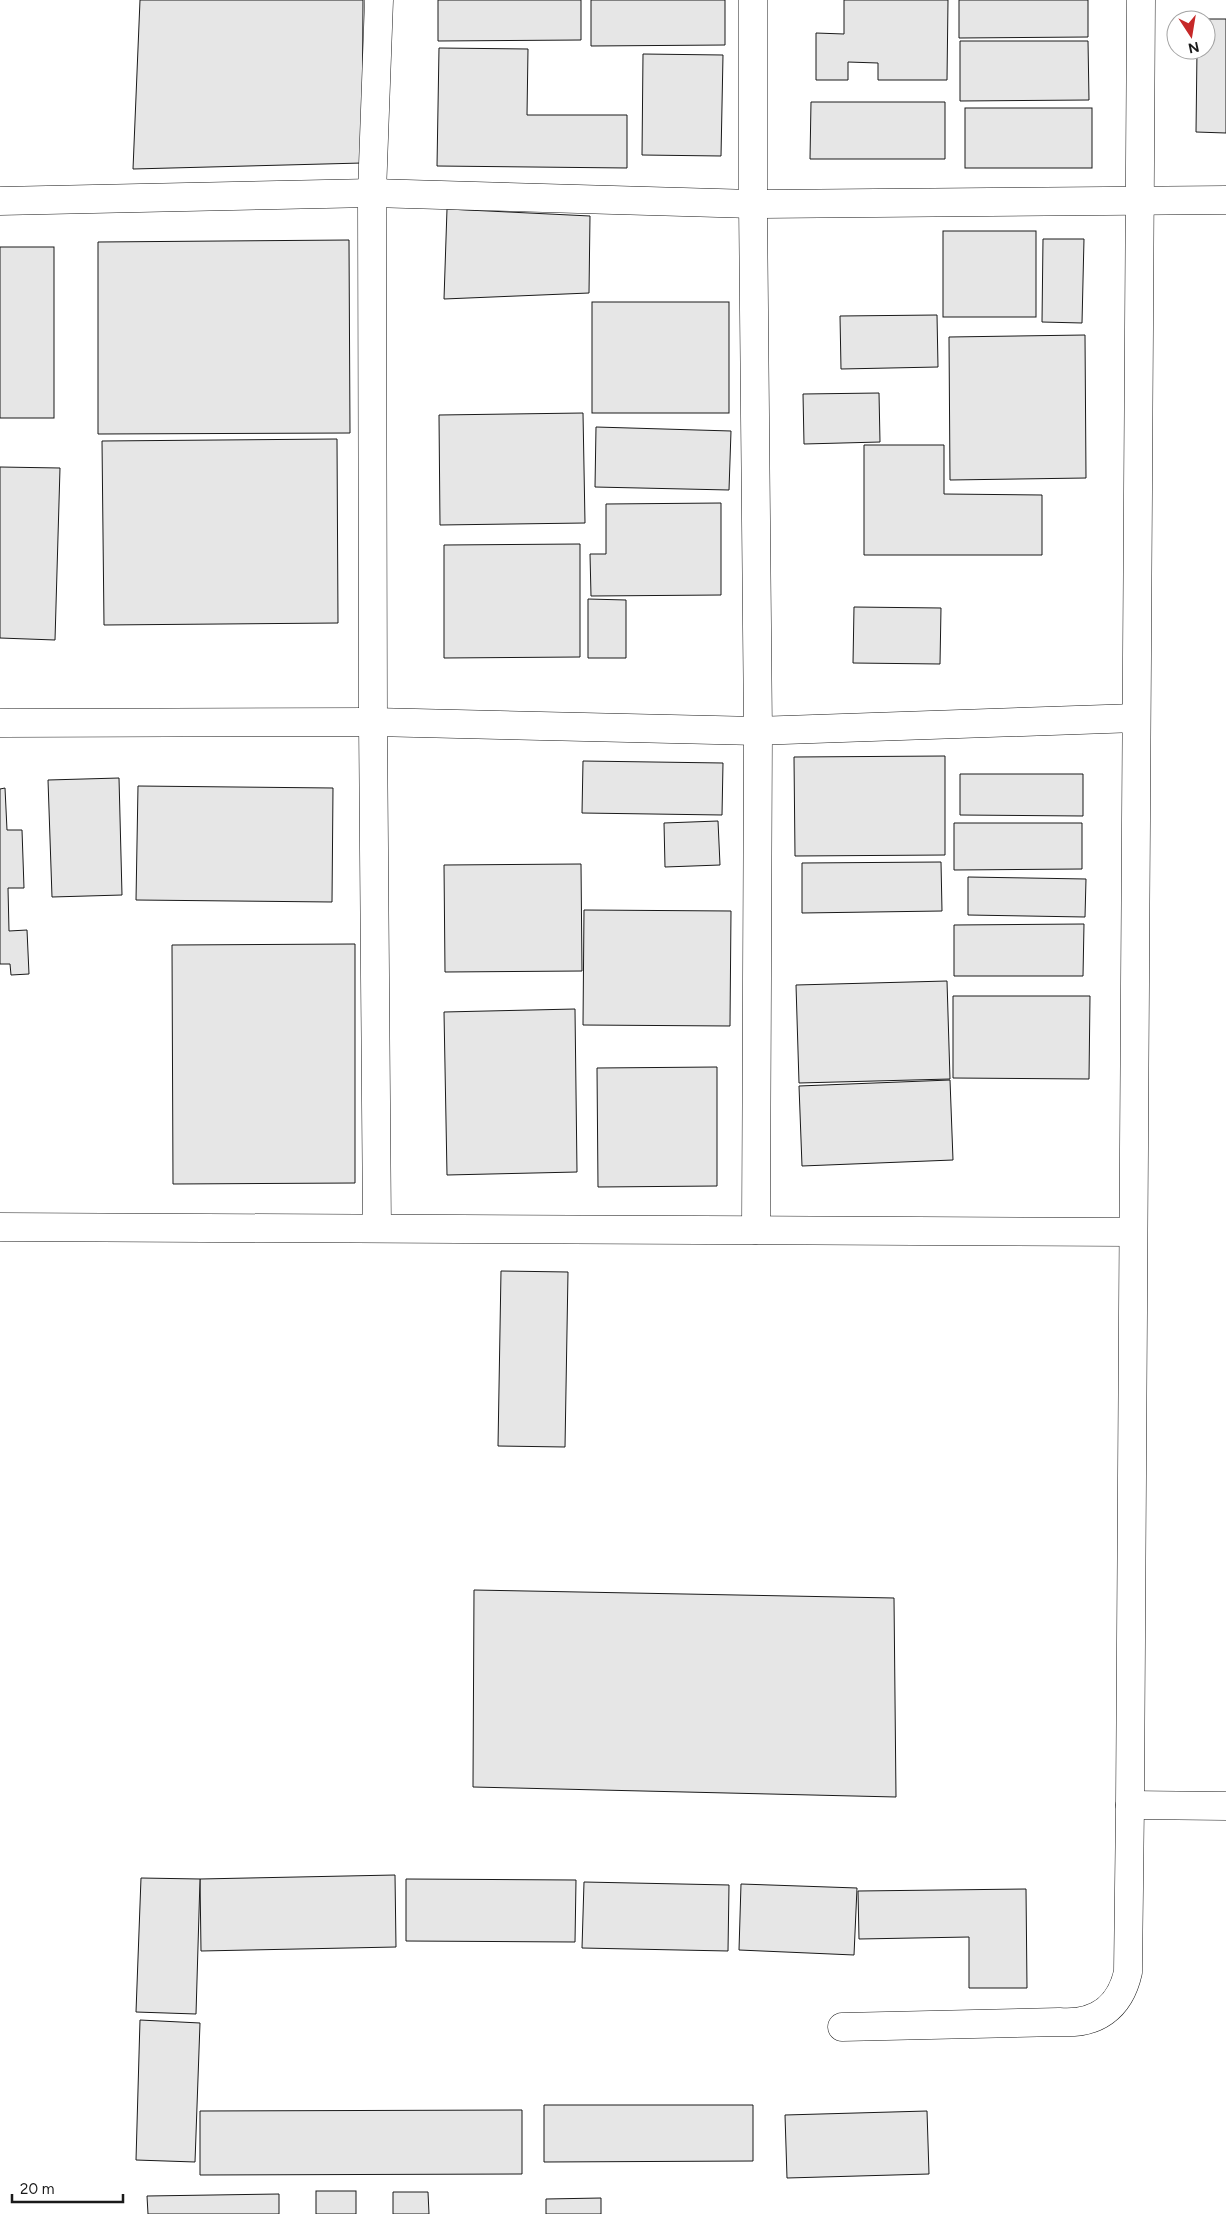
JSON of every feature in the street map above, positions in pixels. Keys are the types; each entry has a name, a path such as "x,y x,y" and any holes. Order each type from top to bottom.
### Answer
{"street":[{"path":"377,1228 372,722 372,193 378,0"},
{"path":"754,0 753,204 758,732 756,1230"},
{"path":"842,2027 1074,2023 1088,2020 1101,2014 1120,1995 1128,1972 1141,0"},
{"path":"0,201 372,193 753,204 1140,199 1226,200"},
{"path":"0,723 372,722 758,732 1136,718"},
{"path":"0,1227 1133,1232"},
{"path":"1130,1805 1226,1806"}],"building":[{"path":"140,0 363,0 362,163 133,169"},
{"path":"438,0 581,0 581,40 438,41"},
{"path":"591,0 725,0 725,45 591,46"},
{"path":"844,0 948,0 947,80 878,80 878,63 848,62 848,80 816,80 816,33 844,34"},
{"path":"959,0 1088,0 1088,37 959,38"},
{"path":"1216,19 1226,19 1226,133 1196,132 1197,60 1216,60"},
{"path":"960,41 1088,41 1089,100 960,101"},
{"path":"439,48 528,49 527,115 627,115 627,168 437,166"},
{"path":"643,54 723,55 721,156 642,155"},
{"path":"811,102 945,102 945,159 810,159"},
{"path":"965,108 1092,108 1092,168 965,168"},
{"path":"447,209 590,216 589,293 444,299"},
{"path":"943,231 1036,231 1036,317 943,317"},
{"path":"1043,239 1084,239 1082,323 1042,322"},
{"path":"349,240 350,433 98,434 98,242"},
{"path":"0,247 54,247 54,418 0,418"},
{"path":"592,302 729,302 729,413 592,413"},
{"path":"937,315 938,367 841,369 840,316"},
{"path":"1085,335 1086,478 950,480 949,337"},
{"path":"879,393 880,442 804,444 803,394"},
{"path":"583,413 585,523 440,525 439,415"},
{"path":"596,427 731,431 729,490 595,487"},
{"path":"337,439 338,623 104,625 102,441"},
{"path":"864,445 944,445 944,494 1042,495 1042,555 864,555"},
{"path":"0,467 60,468 55,640 0,638"},
{"path":"721,503 721,595 591,596 590,554 606,554 606,504"},
{"path":"580,544 580,657 444,658 444,545"},
{"path":"588,599 626,600 626,658 588,658"},
{"path":"854,607 941,608 940,664 853,663"},
{"path":"945,756 945,855 795,856 794,757"},
{"path":"583,761 723,763 722,815 582,813"},
{"path":"960,774 1083,774 1083,816 960,815"},
{"path":"119,778 122,895 52,897 48,780"},
{"path":"138,786 333,788 332,902 136,900"},
{"path":"5,788 7,830 22,830 24,888 8,888 9,931 27,930 29,974 11,975 10,964 0,964 0,789"},
{"path":"718,821 720,865 665,867 664,823"},
{"path":"954,823 1082,823 1082,869 954,870"},
{"path":"941,862 942,911 802,913 802,863"},
{"path":"581,864 582,971 445,972 444,865"},
{"path":"968,877 1086,879 1085,917 968,915"},
{"path":"584,910 731,911 730,1026 583,1025"},
{"path":"1084,924 1083,976 954,976 954,925"},
{"path":"355,944 355,1183 173,1184 172,945"},
{"path":"947,981 950,1079 799,1083 796,985"},
{"path":"953,996 1090,996 1089,1079 953,1078"},
{"path":"575,1009 577,1172 447,1175 444,1012"},
{"path":"717,1067 717,1186 598,1187 597,1068"},
{"path":"950,1080 953,1160 802,1166 799,1086"},
{"path":"501,1271 568,1272 565,1447 498,1446"},
{"path":"474,1590 894,1598 896,1797 473,1787"},
{"path":"395,1875 396,1947 201,1951 200,1879"},
{"path":"141,1878 200,1879 196,2014 136,2012"},
{"path":"406,1879 576,1880 575,1942 406,1941"},
{"path":"584,1882 729,1885 728,1951 582,1948"},
{"path":"741,1884 857,1888 854,1955 739,1950"},
{"path":"1026,1889 1027,1988 969,1988 969,1937 859,1939 858,1891"},
{"path":"140,2020 200,2023 195,2162 136,2160"},
{"path":"544,2105 753,2105 753,2161 544,2162"},
{"path":"522,2110 522,2174 200,2175 200,2111"},
{"path":"927,2111 929,2174 787,2178 785,2115"},
{"path":"316,2191 356,2191 356,2214 316,2214"},
{"path":"393,2192 428,2192 429,2214 393,2214"},
{"path":"279,2194 279,2214 148,2214 147,2196"},
{"path":"601,2198 601,2214 546,2214 546,2199"}]}
